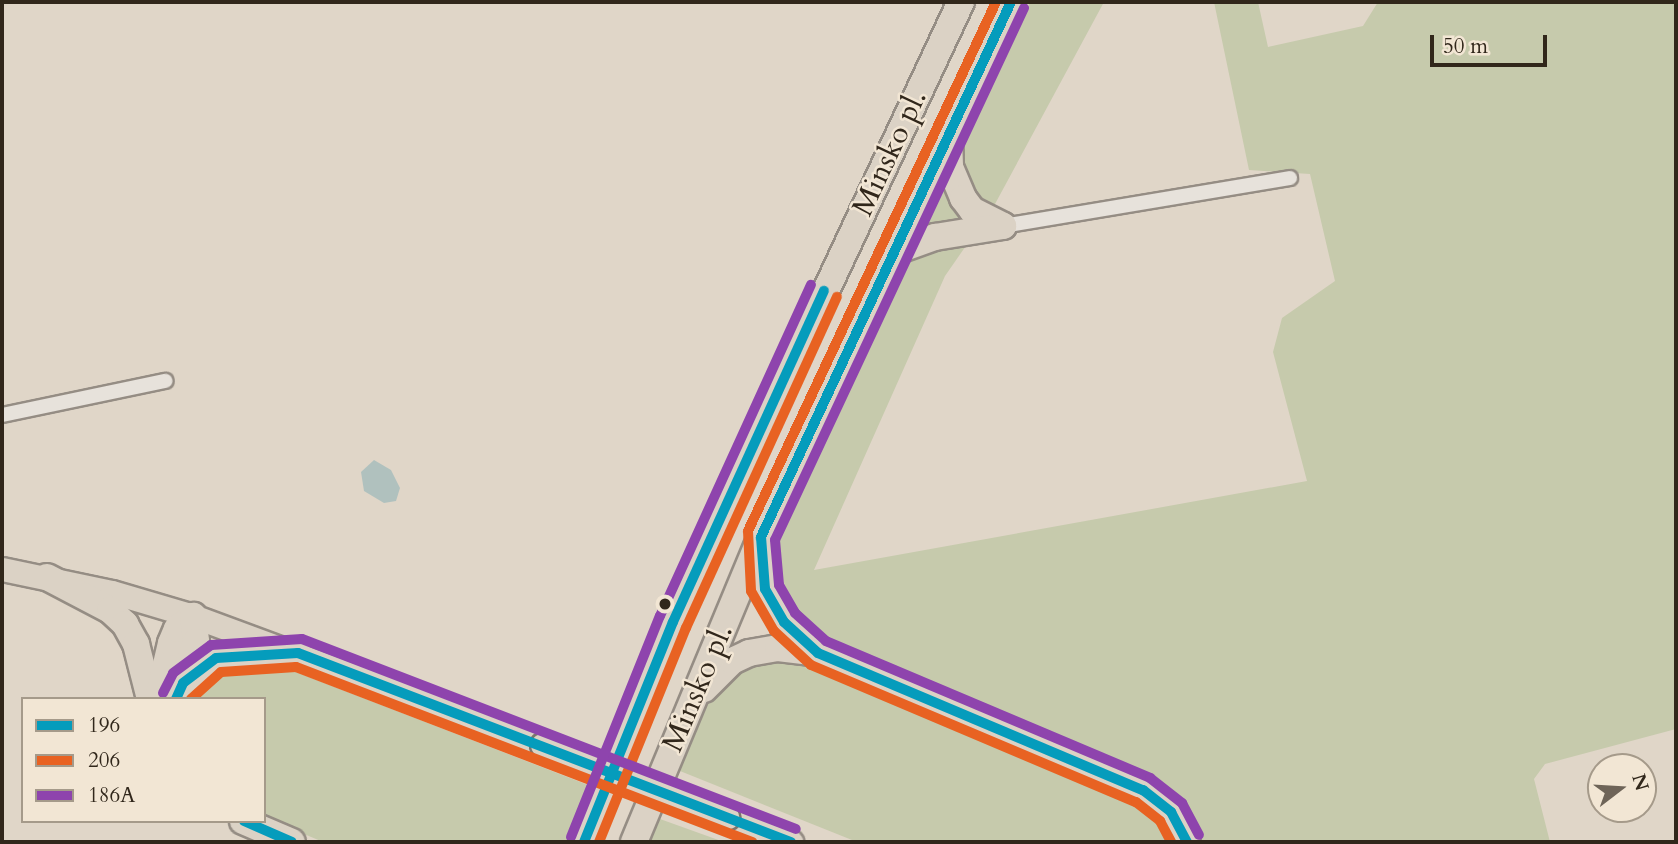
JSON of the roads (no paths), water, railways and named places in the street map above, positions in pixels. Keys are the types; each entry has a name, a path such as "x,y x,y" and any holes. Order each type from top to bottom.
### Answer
{"highway":[{"name":"Minsko pl.","path":"584,842 703,554 961,2"},
{"name":"Minsko pl.","path":"634,842 761,537 1011,2"},
{"path":"948,134 955,184 972,210 1003,226"},
{"path":"893,252 935,237 1003,226"},
{"path":"761,537 765,589 772,605 818,653"},
{"path":"47,578 110,610 125,624 136,644 149,697"},
{"path":"179,691 196,642 193,616"},
{"path":"158,697 171,643 177,629 193,616"},
{"path":"693,699 732,661 749,653 778,648 818,653 1143,790 1171,812 1187,842"},
{"path":"179,691 216,658 298,653"},
{"path":"248,823 292,842"}],"main road":[{"path":"2,569 193,616 542,745 791,842"}],"street":[{"path":"1003,226 1290,178"},
{"path":"2,415 164,381"}]}
